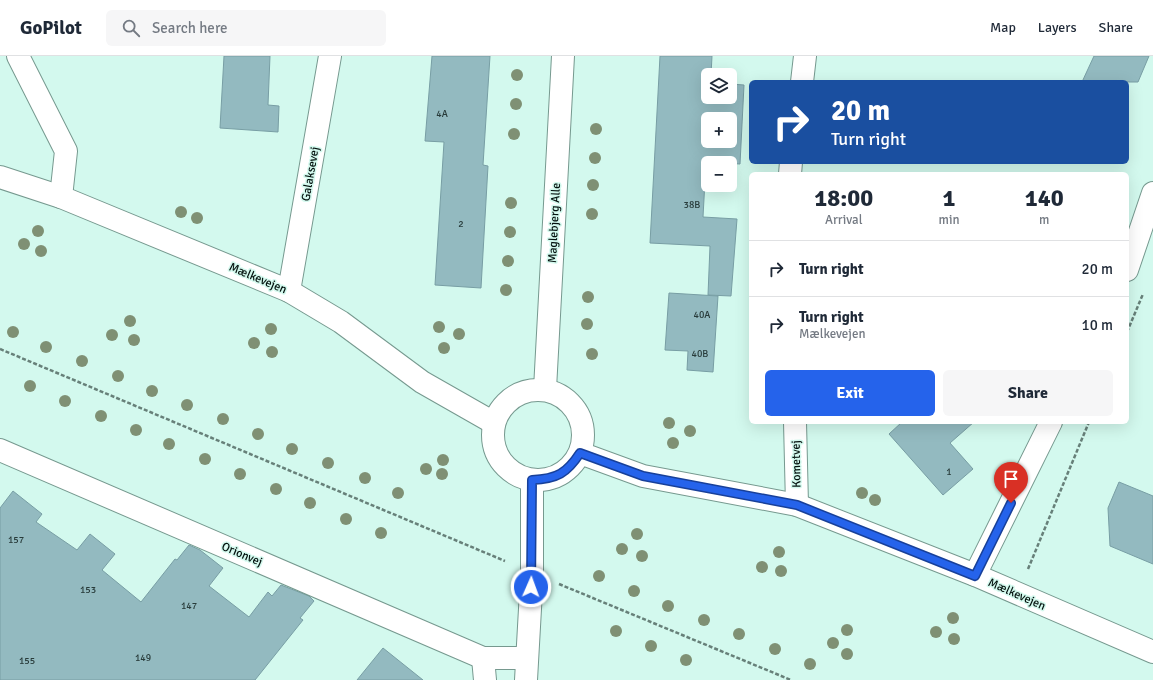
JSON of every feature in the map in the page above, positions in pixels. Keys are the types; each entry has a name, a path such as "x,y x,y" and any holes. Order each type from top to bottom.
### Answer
{"street":[{"path":"18,56 66,151 61,197"},
{"name":"Galaksevej","path":"290,291 330,56"},
{"name":"Maglebjerg Alle","path":"545,390 563,56"},
{"path":"802,80 805,56"},
{"name":"Mælkevejen","path":"0,177 61,197 290,291 340,322 422,382 494,423"},
{"path":"1129,264 1153,193"},
{"path":"532,389 545,390 558,394 569,401 578,412 583,425 584,439 580,453 573,465 561,474 547,480 532,480 518,476 505,466 496,453 492,438 494,423 499,410 507,400 519,393 532,389"},
{"name":"Kometvej","path":"795,424 797,505"},
{"path":"975,576 1051,424"},
{"name":"Orionvej","path":"0,450 484,658 527,658"},
{"name":"Mælkevejen","path":"580,453 643,476 797,505 975,576 1153,652"},
{"path":"526,680 532,573 532,480"},
{"path":"484,658 486,680"}],"path":[{"path":"1129,327 1144,290"},
{"path":"0,349 532,573 791,680"},
{"path":"1017,595 1088,424"}],"building":[{"path":"224,56 270,56 268,105 279,106 278,132 220,128"},
{"path":"432,56 490,56 483,165 488,166 481,288 435,285 444,142 425,141"},
{"path":"660,56 712,56 711,68 701,68 701,104 737,104 737,84 744,85 740,164 737,164 737,156 701,156 701,192 704,192 703,217 737,219 731,296 708,295 710,246 650,243"},
{"path":"1094,56 1149,56 1138,82 1129,82 1129,80 1083,80"},
{"path":"669,293 718,296 713,372 687,370 688,351 665,350"},
{"path":"900,424 972,424 950,443 973,469 943,495 889,434"},
{"path":"1119,482 1153,496 1153,564 1110,546 1108,508"},
{"path":"13,491 42,514 36,522 77,550 90,534 115,554 102,570 141,602 175,559 177,560 189,545 200,550 223,568 209,586 249,617 268,592 272,596 281,585 309,596 314,601 300,618 303,620 255,680 0,680 0,508"},
{"path":"383,648 423,680 357,680"}],"route":[{"path":"531,587 532,480 547,480 561,474 573,465 580,453 643,476 797,505 975,576 1011,503"}]}
